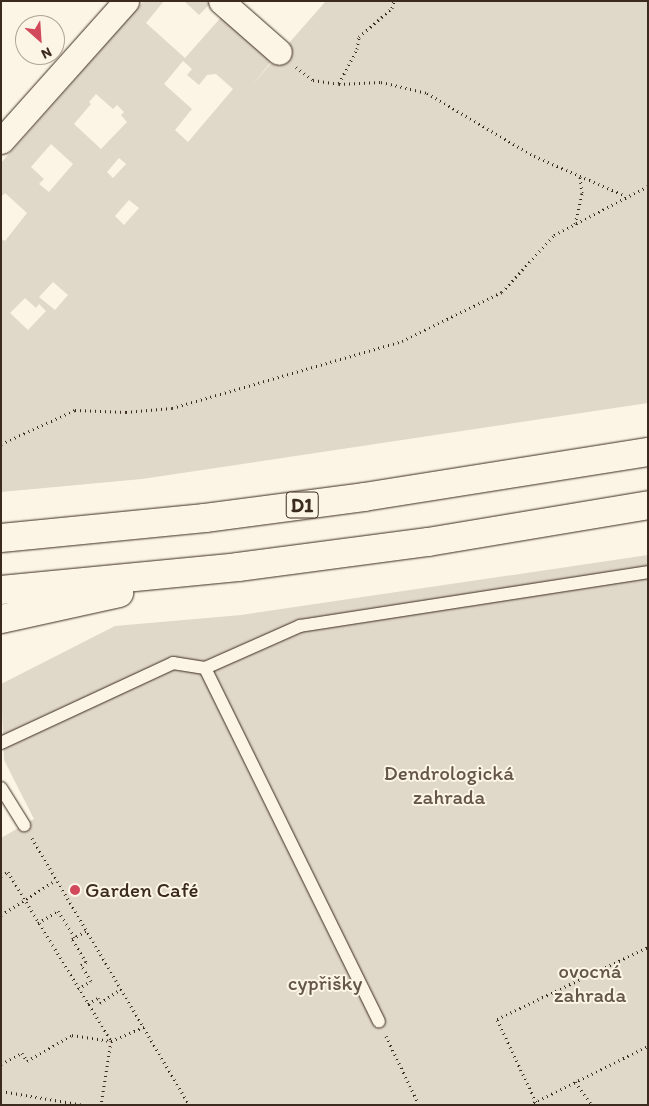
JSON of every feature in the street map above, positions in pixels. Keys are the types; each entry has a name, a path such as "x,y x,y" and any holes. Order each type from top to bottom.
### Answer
{"highway":[{"name":"D1","path":"1,538 327,502 498,478 648,452"},
{"path":"1,590 238,567 428,542 648,505"},
{"path":"1,619 238,567"}],"street":[{"path":"5,130 126,1"},
{"path":"221,1 279,52"}],"lane":[{"path":"1,743 173,662 205,668 300,626 648,572"},
{"path":"205,668 379,1022"},
{"path":"1,788 24,825"}],"path":[{"path":"339,84 357,49 360,37 392,8 394,1"},
{"path":"279,52 314,80 339,84 381,82 427,93 534,156 627,196"},
{"path":"575,224 582,193 580,176"},
{"path":"1,444 75,410 126,412 172,408 402,341 502,292 554,235 648,186"},
{"path":"24,825 189,1105"},
{"path":"1,876 8,872 111,1041 101,1105"},
{"path":"1,915 56,880"},
{"path":"38,923 58,911 75,937"},
{"path":"78,989 91,981 81,966 86,962 72,939 86,931"},
{"path":"536,1102 497,1019 648,947"},
{"path":"88,1004 98,998 100,1002 121,990"},
{"path":"379,1022 419,1105"},
{"path":"1,1064 22,1053 27,1061 72,1035 111,1041 144,1026"},
{"path":"529,1105 648,1046"},
{"path":"575,1082 592,1105"},
{"path":"1,1090 84,1105"}],"green space":[{"path":"144,1 164,1 146,23 185,58 223,15 273,60 252,85 326,1 648,1 648,403 142,479 1,492 1,239 5,241 27,213 5,193 1,197 1,163","holes":["183,61 192,69 187,75 199,85 207,75 216,74 233,89 188,142 175,130 192,109 164,84","96,94 113,109 117,105 124,112 121,115 127,122 101,149 74,124 91,104 89,102","51,144 73,164 49,192 39,184 44,179 31,167","119,158 126,164 113,178 107,172","129,200 139,208 124,225 115,216","53,282 68,295 55,310 39,297","25,298 36,308 39,304 46,311 28,330 10,313"]},
{"path":"184,1 207,1 210,4 199,15"},
{"name":"Dendrologická zahrada","path":"648,555 648,1105 1,1105 1,838 34,819 4,760 1,684 115,626 241,615"}],"place":[{"name":"Garden Café","path":"75,890"}],"park label":[{"name":"cypřišky","path":"325,983"},
{"name":"ovocná zahrada","path":"590,983"}]}
